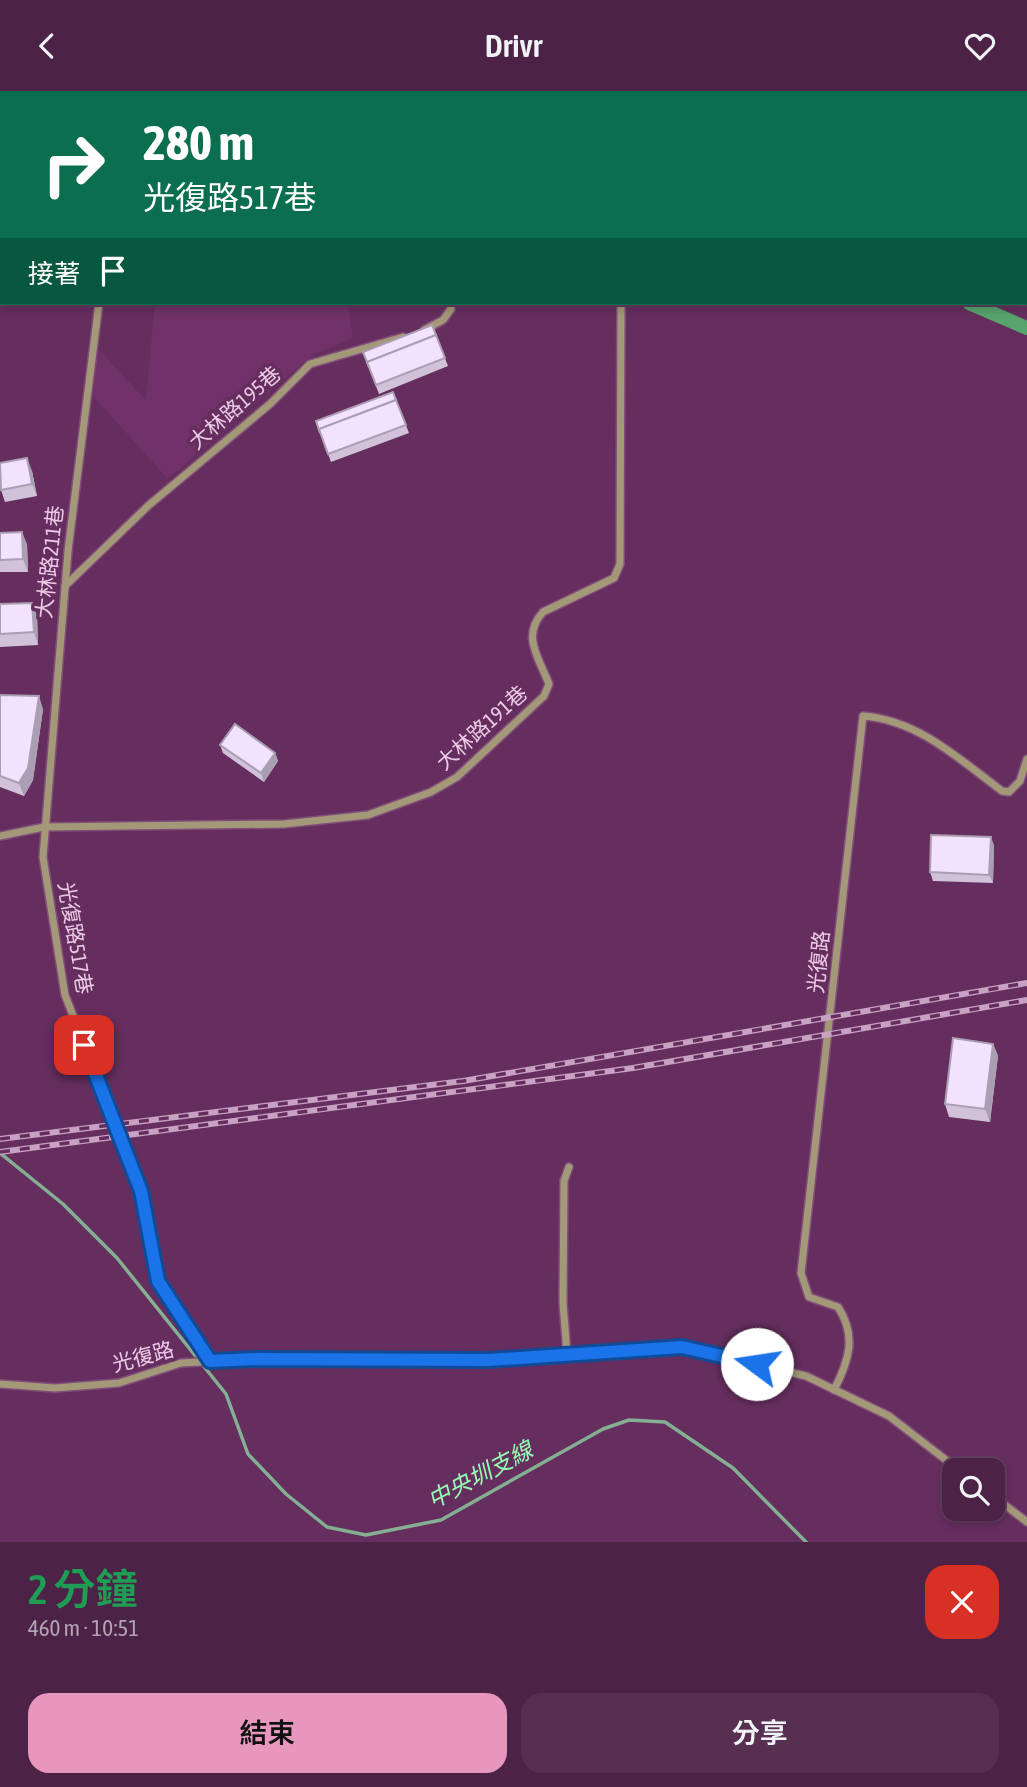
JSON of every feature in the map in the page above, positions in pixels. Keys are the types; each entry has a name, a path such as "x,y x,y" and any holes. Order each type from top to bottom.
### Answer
{"street":[{"name":"大林路211巷","path":"44,827 65,586 99,305"},
{"path":"421,332 443,320 451,309 450,305"},
{"name":"大林路191巷","path":"0,836 44,827 284,824 368,815 432,792 457,777 544,696 549,684 530,636 535,621 543,612 614,578 620,564 621,305"},
{"name":"大林路195巷","path":"65,586 149,505 270,404 310,364 408,336"},
{"name":"光復路","path":"834,1390 851,1346 848,1324 838,1307 809,1297 802,1273 863,716 887,718 912,727 1002,791 1009,792 1020,781 1027,759"},
{"name":"光復路517巷","path":"44,827 43,857 65,995 141,1191 158,1281 210,1361"},
{"path":"567,1354 563,1303 564,1181 569,1167"},
{"name":"光復路","path":"0,1384 55,1388 119,1383 181,1363 210,1361 488,1360 682,1347 806,1376 889,1416 943,1458"},
{"path":"1005,1505 1027,1522"}],"shaded area":[{"path":"158,305 336,305 348,307 353,338 311,356 168,479 91,394 98,349 146,400 154,311"}],"building":[{"path":"432,325 436,335 367,362 363,352"},
{"path":"436,335 445,358 376,385 367,362"},
{"path":"393,392 396,400 319,429 320,433 316,421"},
{"path":"396,400 406,425 328,454 319,429"},
{"path":"27,458 32,484 1,490 0,463"},
{"path":"22,532 23,559 0,560 0,533"},
{"path":"32,603 34,632 0,634 0,604"},
{"path":"0,695 39,696 28,768 19,783 0,776"},
{"path":"235,724 275,753 261,773 220,745"},
{"path":"931,835 991,837 989,875 930,872"},
{"path":"953,1038 993,1044 985,1109 945,1104"}],"waterway":[{"path":"974,305 1027,328"},
{"name":"中央圳支線","path":"0,1153 63,1204 117,1258 226,1394 248,1454 286,1494 327,1527 366,1535 441,1520 603,1429 629,1420 665,1422 733,1468 806,1542"}],"railway":[{"path":"0,1139 463,1081 1027,983"},
{"path":"0,1152 633,1068 1027,1000"}],"route":[{"path":"84,1045 141,1191 158,1281 210,1361 488,1360 682,1347 757,1364"}]}
